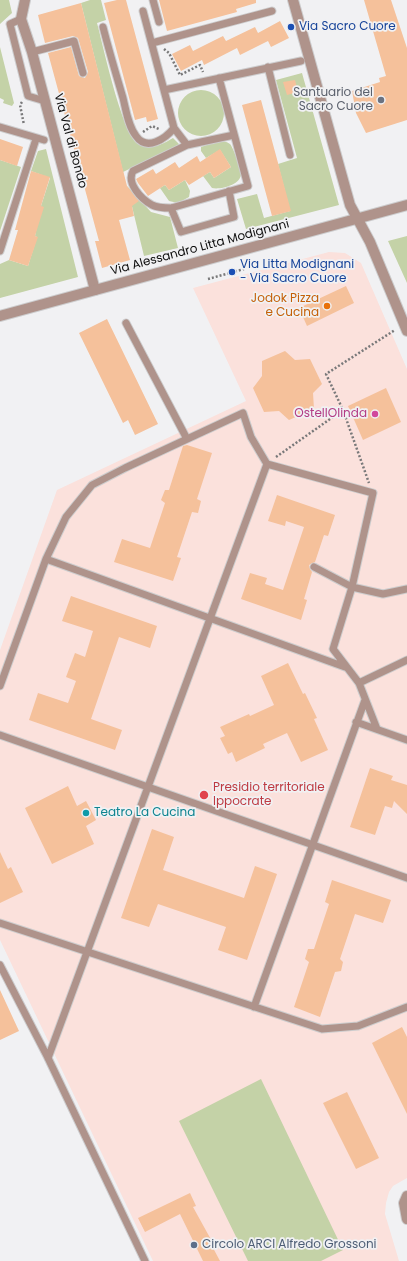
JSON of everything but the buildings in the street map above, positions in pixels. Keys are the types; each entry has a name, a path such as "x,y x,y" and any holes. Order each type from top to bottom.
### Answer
{"street":[{"path":"21,19 25,0"},
{"path":"293,0 350,205 370,242 405,327"},
{"name":"Via Val di Bondo","path":"21,19 32,52 95,290"},
{"name":"Via Alessandro Litta Modignani","path":"0,316 407,205"},
{"path":"407,1196 404,1203 407,1219"}],"lane":[{"path":"153,0 159,22"},
{"path":"143,11 154,42 172,131 187,145"},
{"path":"154,42 272,11"},
{"path":"21,19 10,24 28,96 45,101"},
{"path":"103,27 135,136 141,141 148,143 158,142 172,131"},
{"path":"32,52 74,41 83,73"},
{"path":"164,90 301,61"},
{"path":"268,67 290,155"},
{"path":"219,78 248,186 171,208 157,207 144,200 131,183 130,176 133,170 187,145 234,134"},
{"path":"0,127 40,139 0,251"},
{"path":"171,208 180,232 234,217 229,191"},
{"path":"126,323 188,439"},
{"path":"0,686 46,559 66,517 92,486 243,413 251,437 267,464 373,493 352,587 333,649 345,667 359,683 364,700 377,729"},
{"path":"48,1058 267,464"},
{"path":"46,559 345,667"},
{"path":"314,567 352,587 383,594 407,589"},
{"path":"359,683 407,660"},
{"path":"254,1007 364,700"},
{"path":"356,722 407,740"},
{"path":"0,735 407,878"},
{"path":"0,923 322,1029 358,1026 407,1007"},
{"path":"0,965 48,1058 145,1261"}],"path":[{"path":"154,42 169,53 180,75 200,65 208,81"},
{"path":"27,136 20,105 28,96"},
{"path":"135,136 152,126 172,131"},
{"path":"208,279 244,269"},
{"path":"373,493 343,410 326,374 405,327"},
{"path":"267,464 308,433 343,410"}],"shaded area":[{"name":"Presidio territoriale Ippocrate","path":"329,252 345,253 361,263 407,369 407,1178 393,1186 389,1192 385,1214 399,1261 153,1261 0,940 0,650 57,490 246,401 193,288"}],"green space":[{"path":"0,0 9,0 12,13 0,24"},
{"path":"90,0 101,0 106,20 97,23 114,88 132,137 138,144 147,147 156,146 173,138 180,145 123,172 81,3"},
{"path":"0,47 14,103 12,106 3,103 4,100 0,98"},
{"path":"302,73 339,205 246,229 237,199 257,194 264,218 290,211 278,164 297,158 276,80"},
{"path":"196,90 206,90 214,94 220,100 224,108 224,118 220,126 214,132 206,136 196,136 188,132 182,126 178,118 178,108 182,100 188,94"},
{"path":"218,141 230,144 237,158 241,174 238,181 230,186 212,188 203,176 210,172 214,178 231,167 220,150 206,158 201,151 201,147"},
{"path":"46,149 78,277 0,298 0,264 9,260 28,266 37,237 35,236 41,206 50,178 31,171 38,151"},
{"path":"0,160 21,167 0,231"},
{"path":"185,180 190,191 189,197 178,203 169,201 160,188 165,185 169,190"},
{"path":"127,186 151,212 170,217 178,248 144,256"},
{"path":"407,236 407,283 388,241"},
{"path":"261,1079 343,1250 321,1261 248,1261 179,1121"}],"place":[{"name":"Via Sacro Cuore","path":"291,27"},
{"name":"Santuario del Sacro Cuore","path":"381,100"},
{"name":"Via Litta Modignani - Via Sacro Cuore","path":"232,272"},
{"name":"Jodok Pizza e Cucina","path":"327,306"},
{"name":"OstellOlinda","path":"375,414"},
{"name":"Presidio territoriale Ippocrate","path":"204,795"},
{"name":"Teatro La Cucina","path":"86,813"},
{"name":"Circolo ARCI Alfredo Grossoni","path":"194,1245"}]}
